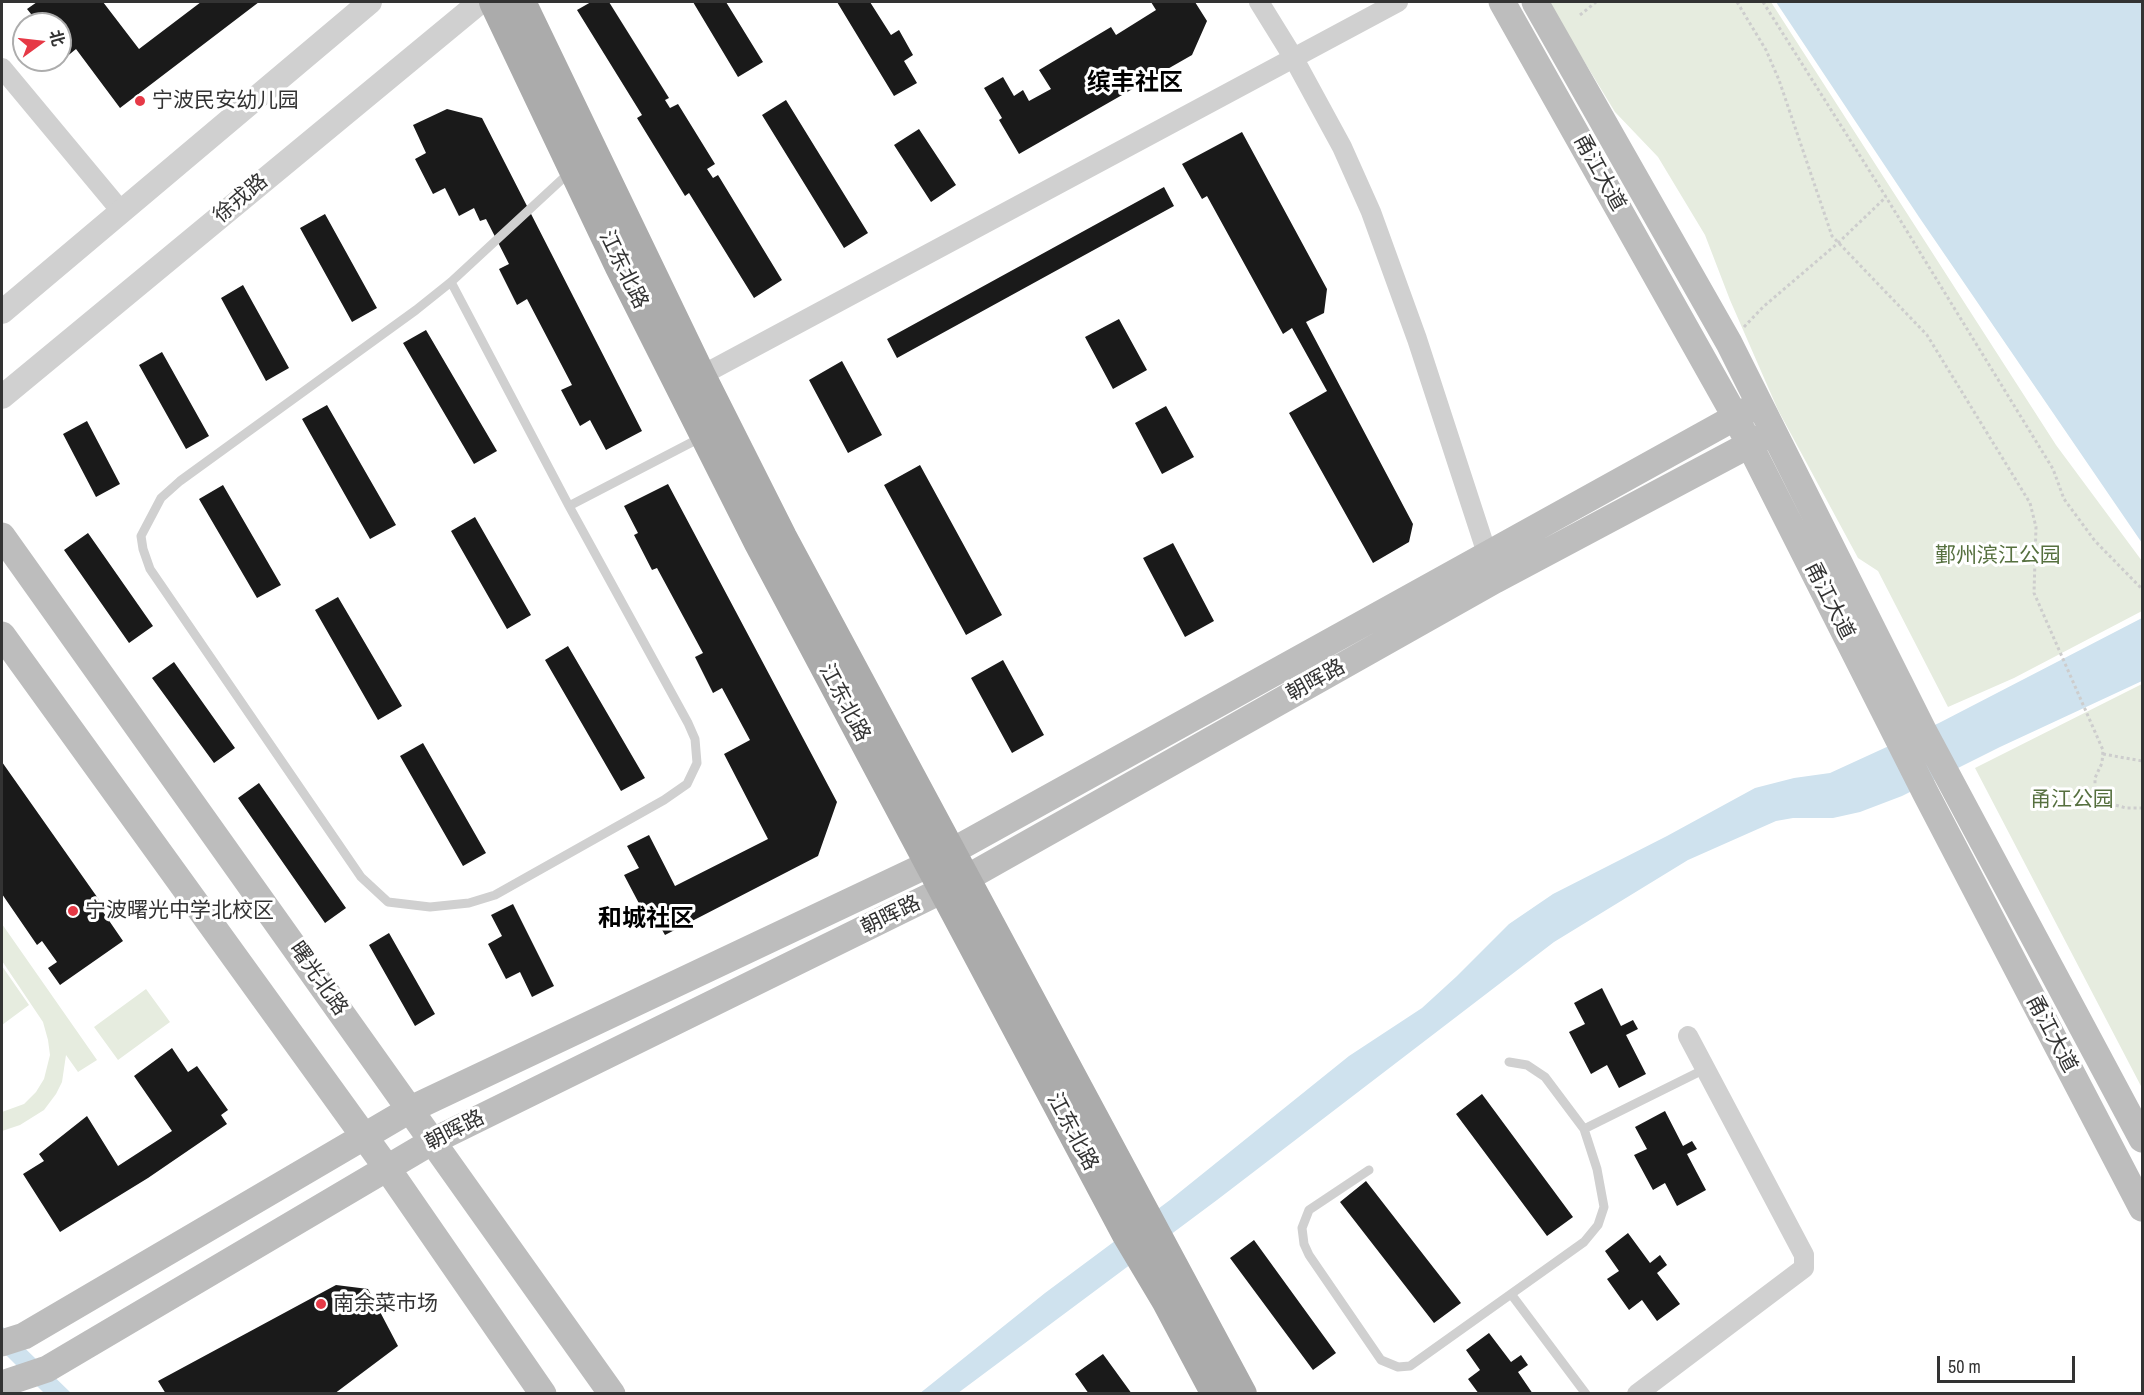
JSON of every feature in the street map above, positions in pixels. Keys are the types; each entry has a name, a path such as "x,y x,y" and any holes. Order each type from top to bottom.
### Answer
{"main road":[{"name":"江东北路","path":"494,2 620,267 691,381 782,537 1126,1233 1168,1281 1242,1394"},
{"name":"江东北路","path":"521,2 691,381 706,435 759,543 940,858"},
{"name":"甬江大道","path":"1502,2 1735,416 1761,438 1953,784 2142,1139"},
{"name":"甬江大道","path":"1535,2 1729,343 1760,404 1761,438 1893,729 2142,1208"},
{"name":"朝晖路","path":"13,1340 411,1109 940,858 1760,404"},
{"name":"朝晖路","path":"24,1377 434,1141 954,885 1495,580 1761,438"},
{"name":"曙光北路","path":"2,536 612,1394"},
{"path":"2,635 387,1168 543,1394"},
{"name":"江东北路","path":"954,885 1139,1202 1168,1281 1216,1394"}],"street":[{"path":"2,312 370,2"},
{"name":"徐戎路","path":"2,397 480,2"},
{"path":"1259,2 1293,57 1342,147 1371,212 1417,339 1495,580"},
{"path":"691,381 1398,2"},
{"path":"2,68 121,211"},
{"path":"1637,1394 1804,1268 1803,1255 1688,1036"}],"lane":[{"path":"451,282 695,739 696,763 687,784 664,800 495,895 469,903 430,907 388,903 361,877 150,569 142,549 141,536 161,498 180,481 416,310 451,282 574,168"},
{"path":"569,506 706,435"},
{"path":"1369,1170 1310,1210 1302,1227 1304,1244 1309,1255 1381,1360 1398,1367 1410,1366 1584,1242 1598,1225 1604,1207 1597,1169 1584,1129 1545,1077 1527,1065 1509,1062"},
{"path":"1584,1129 1705,1068"},
{"path":"1511,1294 1586,1394"}],"path":[{"path":"1580,15 1596,2"},
{"path":"1737,2 1766,50 1779,80 1828,225 1838,243 1927,335 2030,503 2036,527 2034,593 2099,736 2103,754 2102,763 2095,778 2095,789 2108,803 2126,808 2142,808"},
{"path":"1763,2 2053,469 2064,499 2095,541 2142,589"},
{"path":"1729,343 1763,307 1838,243 1886,197"},
{"path":"2103,754 2142,761"}],"green space":[{"name":"鄞州滨江公园","path":"1548,2 1771,2 2056,445 2142,561 2142,611 2014,678 1948,707 1878,571 1858,558 1778,410 1730,300 1705,235 1658,157 1615,112"},
{"name":"甬江公园","path":"2142,684 2142,1088 1975,768"},
{"path":"2,924 97,1060 78,1072 66,1055 62,1082 44,1110 20,1125 2,1131 2,1112 24,1104 36,1092 44,1079 50,1055 43,1022 2,961"},
{"path":"2,966 29,1005 2,1025"},
{"path":"146,989 170,1022 118,1060 94,1027"}],"water":[{"path":"1776,2 2142,2 2142,543 1919,217"},
{"path":"2142,618 2142,681 2000,747 1902,796 1860,812 1833,818 1793,818 1776,821 1688,860 1554,942 1217,1200 958,1393 919,1394 1045,1293 1170,1200 1349,1056 1422,1008 1509,924 1553,894 1755,788 1794,778 1830,773 1939,723"},
{"path":"2,1326 71,1393 44,1393 2,1351"}],"building":[{"path":"37,2 103,2 139,49 201,2 259,2 120,108 76,49 72,52 72,12 29,12 27,9"},
{"path":"591,2 609,2 669,98 665,100 670,108 678,104 715,164 707,169 713,178 718,175 782,280 754,298 689,193 685,196 637,118 642,115 577,10"},
{"path":"693,2 726,2 763,62 738,77"},
{"path":"837,2 870,2 891,35 899,30 913,55 904,61 917,83 894,96"},
{"path":"1151,2 1195,2 1207,21 1192,55 1019,154 999,120 1002,118 984,88 1003,77 1014,96 1023,90 1029,101 1051,89 1039,70 1111,27 1116,35 1156,10"},
{"path":"786,100 868,233 844,248 762,115"},
{"path":"447,109 482,118 642,431 606,450 590,420 580,426 561,390 572,385 527,299 517,305 499,269 509,264 486,219 480,221 474,208 459,216 445,188 433,194 415,159 426,153 413,125"},
{"path":"919,129 956,185 931,202 894,145"},
{"path":"1242,132 1327,289 1324,313 1306,322 1413,524 1409,542 1373,563 1289,413 1327,391 1292,328 1283,334 1207,196 1202,199 1182,164"},
{"path":"1164,187 1174,206 897,358 887,339"},
{"path":"325,214 377,308 352,322 300,228"},
{"path":"243,285 289,368 266,381 221,298"},
{"path":"1119,319 1147,370 1113,389 1085,337"},
{"path":"426,330 497,451 474,464 403,343"},
{"path":"162,352 209,436 186,449 139,365"},
{"path":"842,361 882,435 848,453 809,380"},
{"path":"327,405 396,525 370,539 302,419"},
{"path":"1166,406 1194,457 1162,474 1135,423"},
{"path":"87,421 120,484 96,497 63,434"},
{"path":"920,465 1002,615 966,635 884,485"},
{"path":"668,484 837,802 818,856 665,935 649,907 643,911 624,875 639,868 627,846 649,835 675,886 768,839 724,754 750,740 722,688 713,693 695,657 703,653 657,568 652,570 634,535 638,533 624,506"},
{"path":"223,485 281,585 257,598 199,499"},
{"path":"475,517 531,615 507,629 451,531"},
{"path":"88,533 153,626 129,643 64,550"},
{"path":"1173,543 1214,621 1185,637 1143,558"},
{"path":"338,597 402,706 378,720 315,610"},
{"path":"568,646 645,778 621,791 545,660"},
{"path":"1003,660 1044,735 1012,753 971,678"},
{"path":"174,662 235,748 214,763 152,678"},
{"path":"423,743 486,853 463,866 400,756"},
{"path":"2,762 102,904 99,906 123,941 60,985 48,968 57,962 42,941 37,945 2,894"},
{"path":"259,783 346,908 325,923 238,798"},
{"path":"513,904 554,986 532,997 520,972 506,979 488,944 502,936 491,915"},
{"path":"389,933 435,1014 415,1026 369,945"},
{"path":"1602,988 1621,1026 1633,1020 1638,1029 1626,1035 1646,1074 1619,1088 1607,1065 1591,1074 1569,1032 1585,1024 1574,1003"},
{"path":"172,1048 188,1072 197,1066 228,1110 221,1115 227,1124 148,1178 60,1232 23,1174 44,1161 39,1154 87,1116 118,1166 172,1131 134,1076"},
{"path":"1482,1094 1573,1217 1547,1236 1456,1114"},
{"path":"1665,1111 1683,1146 1692,1141 1697,1149 1687,1154 1706,1190 1677,1206 1665,1183 1653,1190 1634,1155 1647,1149 1635,1127"},
{"path":"1366,1181 1461,1303 1434,1323 1340,1202"},
{"path":"1628,1233 1650,1263 1660,1255 1667,1265 1657,1273 1680,1304 1657,1321 1642,1300 1629,1310 1607,1279 1619,1271 1605,1251"},
{"path":"1254,1240 1336,1353 1313,1370 1230,1258"},
{"path":"336,1285 368,1289 398,1346 334,1394 166,1394 158,1381"},
{"path":"1489,1333 1511,1362 1521,1355 1528,1365 1518,1372 1533,1394 1479,1394 1468,1379 1480,1370 1466,1350"},
{"path":"1103,1354 1132,1394 1089,1394 1075,1374"}],"place":[{"name":"宁波民安幼儿园","path":"140,101"},
{"name":"宁波曙光中学北校区","path":"73,911"},
{"name":"南余菜市场","path":"321,1304"}],"district":[{"name":"缤丰社区","path":"1135,84"},
{"name":"和城社区","path":"646,920"}]}
